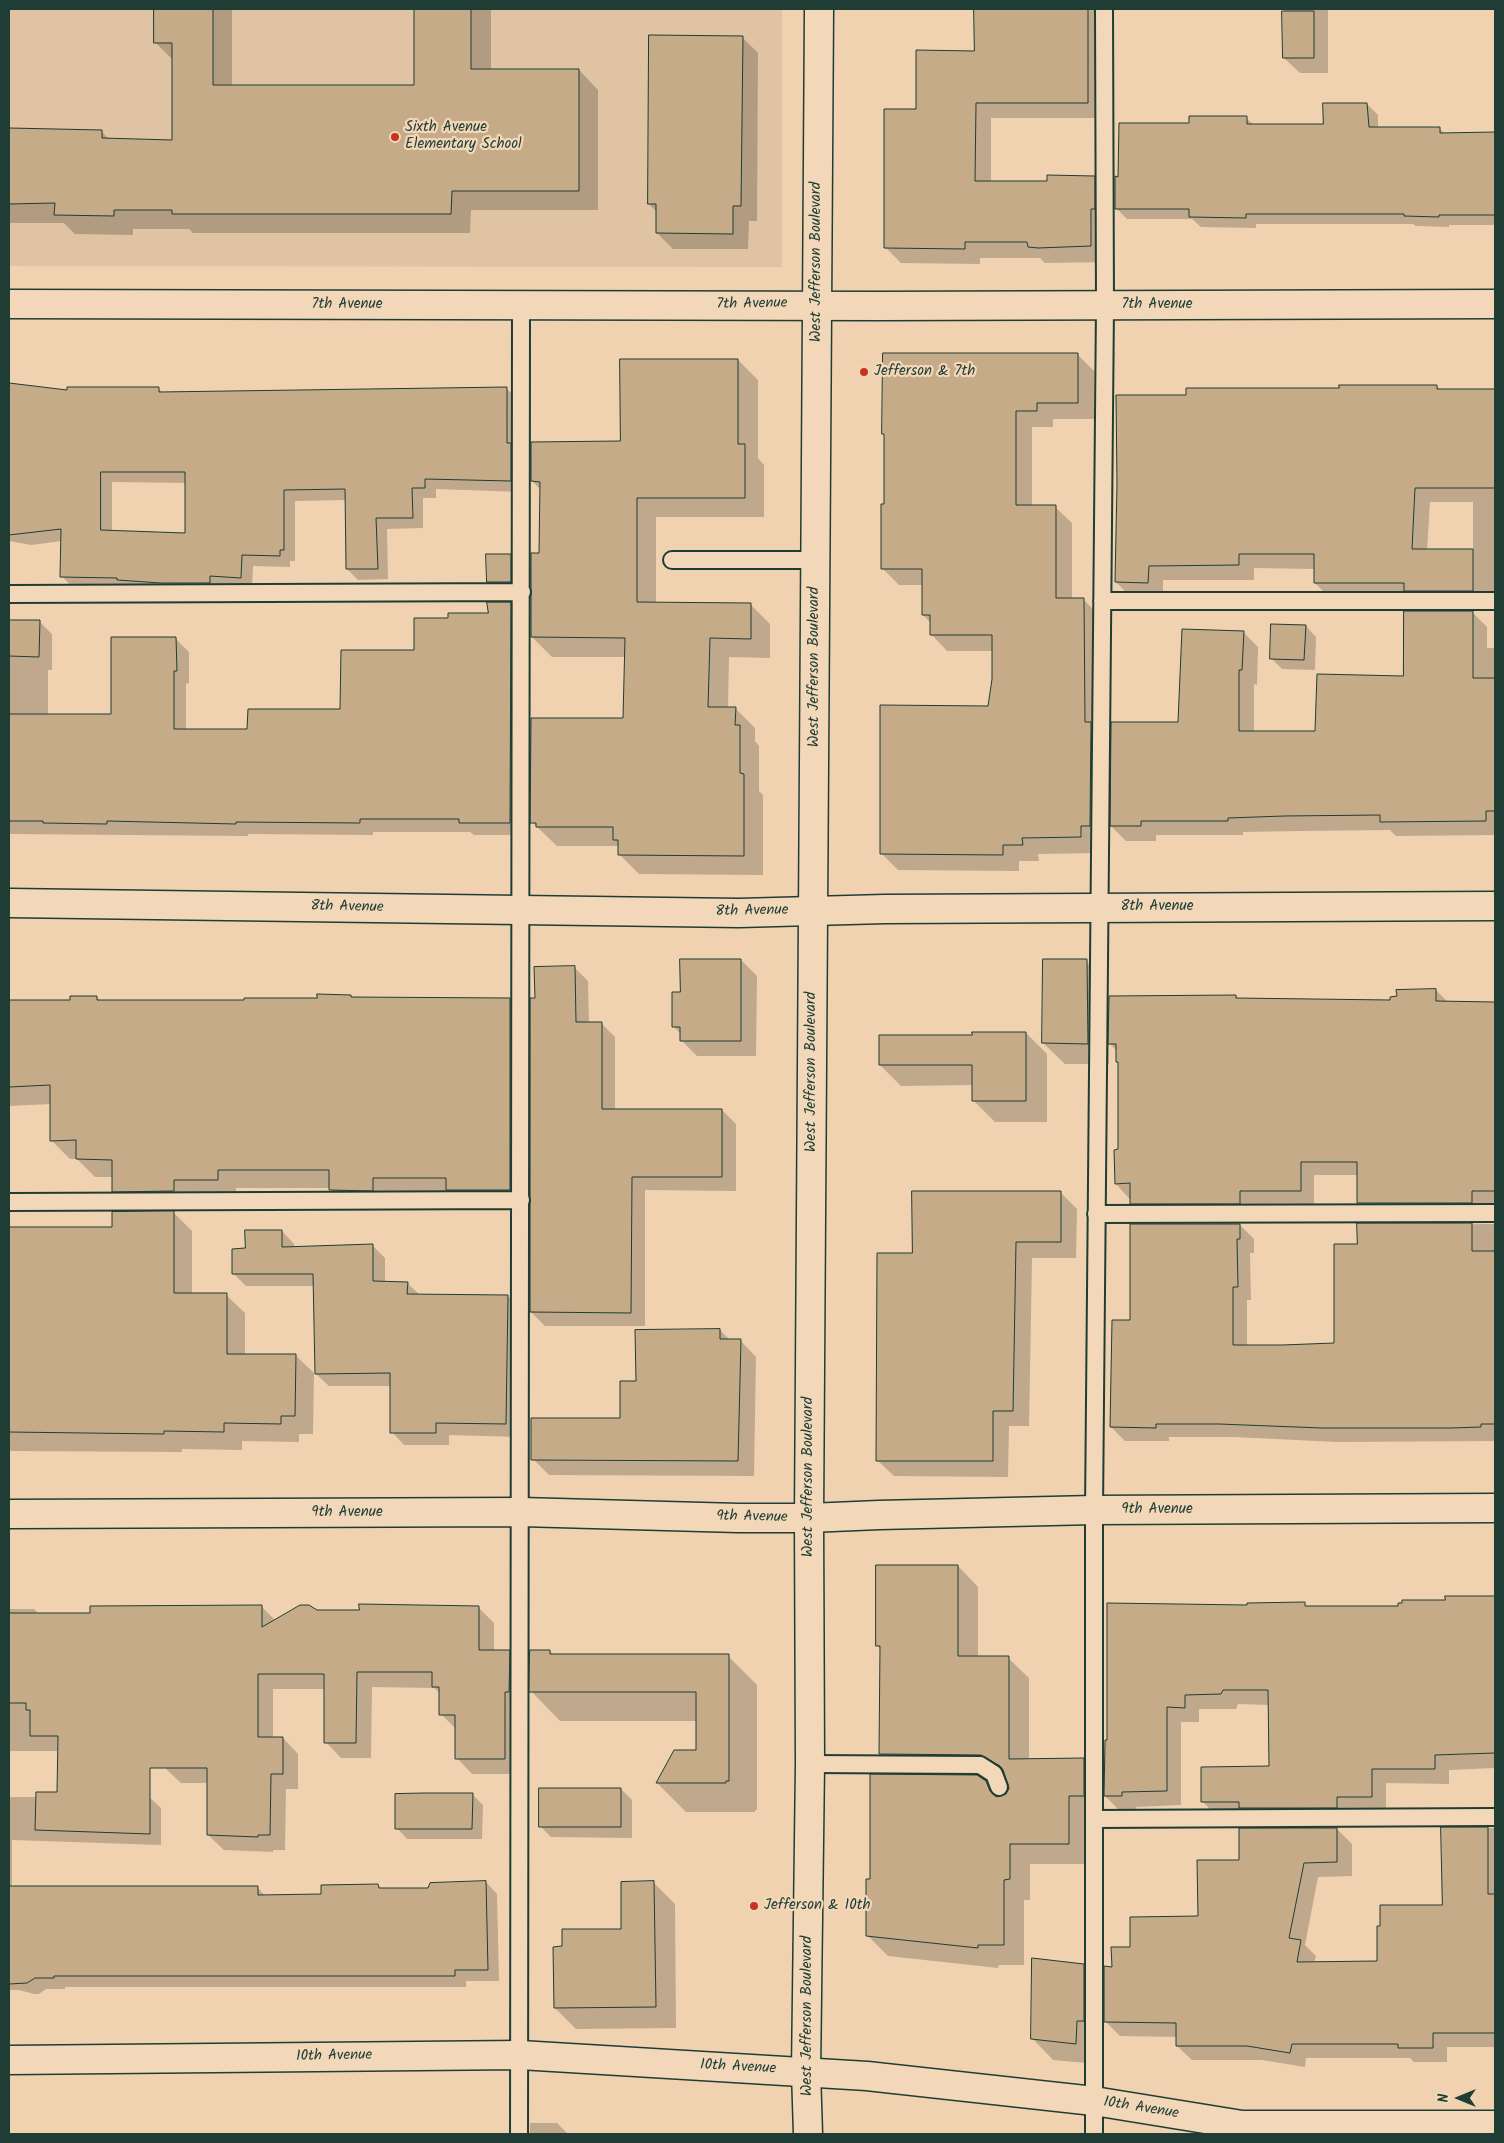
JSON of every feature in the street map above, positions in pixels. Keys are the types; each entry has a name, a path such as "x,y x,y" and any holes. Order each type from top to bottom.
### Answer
{"street":[{"name":"West Jefferson Boulevard","path":"808,2134 806,2072 810,1764 809,1518 819,9"},
{"name":"7th Avenue","path":"9,304 521,306 1495,304"},
{"name":"8th Avenue","path":"9,904 739,913 885,909 1099,907 1495,906"},
{"name":"9th Avenue","path":"9,1514 521,1512 809,1518 1094,1510 1495,1508"},
{"name":"10th Avenue","path":"9,2060 520,2055 867,2076 1094,2101 1242,2125 1495,2125"}],"lane":[{"path":"1094,2134 1094,1510 1105,305 1104,9"},
{"path":"519,2134 521,306"},
{"path":"672,560 816,560"},
{"path":"9,594 522,592"},
{"path":"1102,601 1495,601"},
{"path":"9,1202 521,1200"},
{"path":"1096,1214 1495,1213"},
{"path":"810,1764 980,1765 994,1774 999,1786"},
{"path":"1094,1819 1495,1817"}],"shaded area":[{"name":"Sixth Avenue Elementary School","path":"9,9 782,9 782,267 9,266"}],"building":[{"path":"154,9 213,9 213,85 414,85 414,9 471,9 471,69 579,69 579,191 452,191 451,214 172,214 172,210 114,210 114,216 54,215 55,203 9,204 9,128 102,130 102,138 172,140 172,43 154,43"},
{"path":"974,9 1088,9 1088,103 976,103 975,181 1047,181 1047,175 1095,176 1095,209 1091,209 1091,246 1038,248 1028,247 1027,242 965,242 965,249 884,248 884,109 916,109 916,50 974,51"},
{"path":"1282,11 1314,11 1314,58 1283,58"},
{"path":"649,35 743,36 741,206 733,206 733,234 656,233 656,204 648,204"},
{"path":"1323,103 1367,103 1369,127 1440,127 1440,133 1495,132 1495,215 1439,215 1439,217 1404,216 1404,214 1246,214 1246,218 1189,217 1189,209 1115,209 1115,176 1118,177 1119,123 1189,123 1189,116 1247,116 1247,124 1323,124"},
{"path":"883,353 1078,353 1078,403 1037,403 1037,411 1016,411 1016,505 1056,505 1056,598 1084,598 1085,722 1091,722 1090,826 1081,826 1081,837 1022,838 1023,845 1003,845 1003,855 880,854 880,705 988,706 992,679 992,635 930,635 930,615 922,615 922,569 881,569 881,504 884,504 884,434 882,434"},
{"path":"620,359 738,359 738,444 745,444 745,498 637,498 637,602 751,603 751,639 710,638 708,707 736,707 735,725 740,725 740,773 744,774 744,856 618,855 618,840 613,840 613,827 536,827 536,823 530,823 531,718 623,718 625,638 531,637 531,553 539,553 540,482 531,481 531,442 620,441"},
{"path":"9,383 67,390 67,387 159,387 159,392 507,387 507,443 511,443 511,481 425,479 425,488 412,488 413,518 376,518 378,569 346,569 345,489 284,490 284,550 280,550 280,556 242,555 241,578 210,576 210,583 161,583 117,580 117,578 60,577 61,529 9,535","holes":["101,472 185,472 185,533 101,530"]},
{"path":"1339,385 1437,385 1437,389 1495,389 1495,488 1415,488 1412,549 1473,549 1473,591 1404,591 1404,583 1314,583 1314,554 1239,554 1239,565 1149,566 1148,583 1115,582 1116,395 1186,395 1186,388 1339,388"},
{"path":"486,554 511,554 511,582 487,582"},
{"path":"487,602 511,602 510,823 459,823 459,819 360,819 360,823 236,822 236,824 107,821 107,824 9,821 9,714 111,714 111,637 176,637 177,671 174,671 174,729 247,729 248,709 340,709 341,650 414,650 414,618 448,618 448,613 488,613"},
{"path":"1404,611 1473,611 1473,678 1495,678 1495,811 1486,811 1486,821 1380,822 1380,815 1284,816 1228,818 1228,821 1141,821 1141,826 1110,826 1111,722 1178,722 1182,629 1244,631 1242,670 1239,670 1239,731 1315,731 1317,674 1403,676"},
{"path":"9,620 40,620 39,657 9,656"},
{"path":"1271,624 1306,625 1304,660 1270,659"},
{"path":"680,959 741,959 741,1041 680,1041 680,1027 672,1027 672,992 680,992"},
{"path":"1043,959 1087,959 1088,1044 1042,1043"},
{"path":"575,966 576,1022 602,1022 602,1109 722,1109 722,1177 632,1177 631,1313 530,1312 530,998 535,998 534,967"},
{"path":"1436,989 1436,1001 1495,1002 1495,1191 1472,1191 1472,1203 1357,1203 1357,1162 1301,1162 1301,1191 1240,1191 1240,1204 1130,1204 1130,1183 1115,1184 1114,1150 1118,1149 1118,1062 1116,1062 1116,1044 1108,1044 1109,996 1236,995 1236,998 1390,1000 1390,997 1397,996 1396,990"},
{"path":"317,994 351,995 351,997 510,998 510,1190 446,1190 446,1178 373,1178 373,1191 329,1190 329,1170 218,1170 218,1180 174,1180 174,1191 112,1192 112,1160 76,1159 76,1140 50,1141 50,1085 9,1087 9,1000 70,1000 70,996 97,996 97,1000 244,1000 244,998 317,998"},
{"path":"972,1032 1026,1032 1026,1101 972,1101 972,1065 879,1065 879,1035 972,1035"},
{"path":"912,1191 1061,1191 1061,1242 1016,1242 1013,1411 993,1411 993,1461 876,1461 877,1253 912,1253"},
{"path":"174,1211 174,1293 227,1293 227,1354 296,1354 295,1416 281,1416 281,1424 224,1423 224,1432 164,1431 164,1434 9,1432 9,1227 112,1227 112,1212"},
{"path":"1357,1223 1472,1223 1472,1251 1495,1251 1495,1424 1481,1424 1481,1427 1451,1428 1322,1428 1219,1424 1156,1424 1156,1428 1110,1427 1112,1320 1130,1320 1130,1224 1240,1224 1240,1239 1237,1239 1238,1287 1233,1287 1233,1345 1282,1345 1334,1343 1334,1244 1357,1244"},
{"path":"245,1230 282,1230 282,1247 373,1244 373,1281 408,1282 407,1294 508,1295 506,1424 436,1423 436,1433 390,1433 390,1373 315,1374 313,1274 232,1274 232,1249 245,1248"},
{"path":"720,1329 720,1339 741,1339 738,1461 531,1460 531,1418 620,1418 620,1381 636,1381 635,1330"},
{"path":"876,1565 958,1565 958,1656 1009,1656 1009,1759 1084,1758 1084,1796 1069,1796 1069,1844 1010,1844 1010,1879 1004,1880 1004,1945 978,1945 978,1948 866,1936 866,1879 870,1879 870,1774 977,1775 986,1781 990,1791 997,1797 1006,1794 1009,1788 1000,1766 981,1755 879,1754 880,1646 876,1646"},
{"path":"1445,1596 1495,1596 1495,1753 1435,1755 1435,1769 1372,1769 1372,1797 1337,1797 1337,1808 1239,1808 1239,1802 1201,1802 1201,1767 1269,1766 1268,1690 1223,1690 1221,1694 1185,1695 1185,1708 1167,1707 1167,1791 1122,1792 1122,1796 1104,1796 1105,1740 1107,1740 1107,1603 1247,1605 1247,1603 1305,1602 1305,1606 1398,1606 1398,1603 1402,1603 1402,1600 1445,1600"},
{"path":"359,1604 479,1606 479,1650 510,1650 509,1692 505,1692 505,1759 455,1759 455,1715 439,1715 439,1687 432,1687 432,1672 357,1672 356,1743 324,1743 324,1674 258,1674 258,1737 283,1737 283,1774 271,1774 270,1835 258,1835 258,1837 207,1835 207,1768 150,1768 150,1834 35,1830 36,1792 57,1792 58,1736 30,1736 30,1710 26,1710 26,1703 9,1703 9,1613 90,1613 90,1606 262,1605 262,1627 300,1605 309,1605 317,1610 359,1610"},
{"path":"530,1650 550,1650 550,1654 729,1654 729,1781 726,1781 726,1783 656,1783 674,1750 696,1750 696,1692 529,1692"},
{"path":"539,1788 621,1788 621,1827 539,1827"},
{"path":"473,1793 472,1829 395,1829 395,1794"},
{"path":"1441,1827 1488,1827 1488,1894 1495,1894 1495,2033 1433,2033 1433,2048 1398,2048 1398,2044 1292,2044 1290,2053 1247,2046 1176,2046 1176,2023 1104,2022 1104,1966 1112,1967 1111,1947 1130,1947 1130,1917 1198,1916 1197,1860 1239,1860 1239,1828 1337,1828 1337,1862 1304,1863 1289,1938 1301,1940 1297,1962 1377,1961 1377,1926 1380,1926 1380,1905 1442,1905"},
{"path":"486,1881 488,1970 455,1970 455,1976 54,1976 54,1978 35,1978 27,1983 9,1984 9,1886 258,1886 258,1895 321,1894 321,1885 378,1884 379,1888 428,1888 430,1883"},
{"path":"654,1881 656,2007 554,2008 553,1947 562,1946 562,1929 621,1929 621,1882"},
{"path":"1032,1958 1084,1964 1084,2021 1077,2021 1076,2044 1031,2039"}],"place":[{"name":"Sixth Avenue Elementary School","path":"395,137"},
{"name":"Jefferson & 7th","path":"864,372"},
{"name":"Jefferson & 10th","path":"754,1906"}]}
